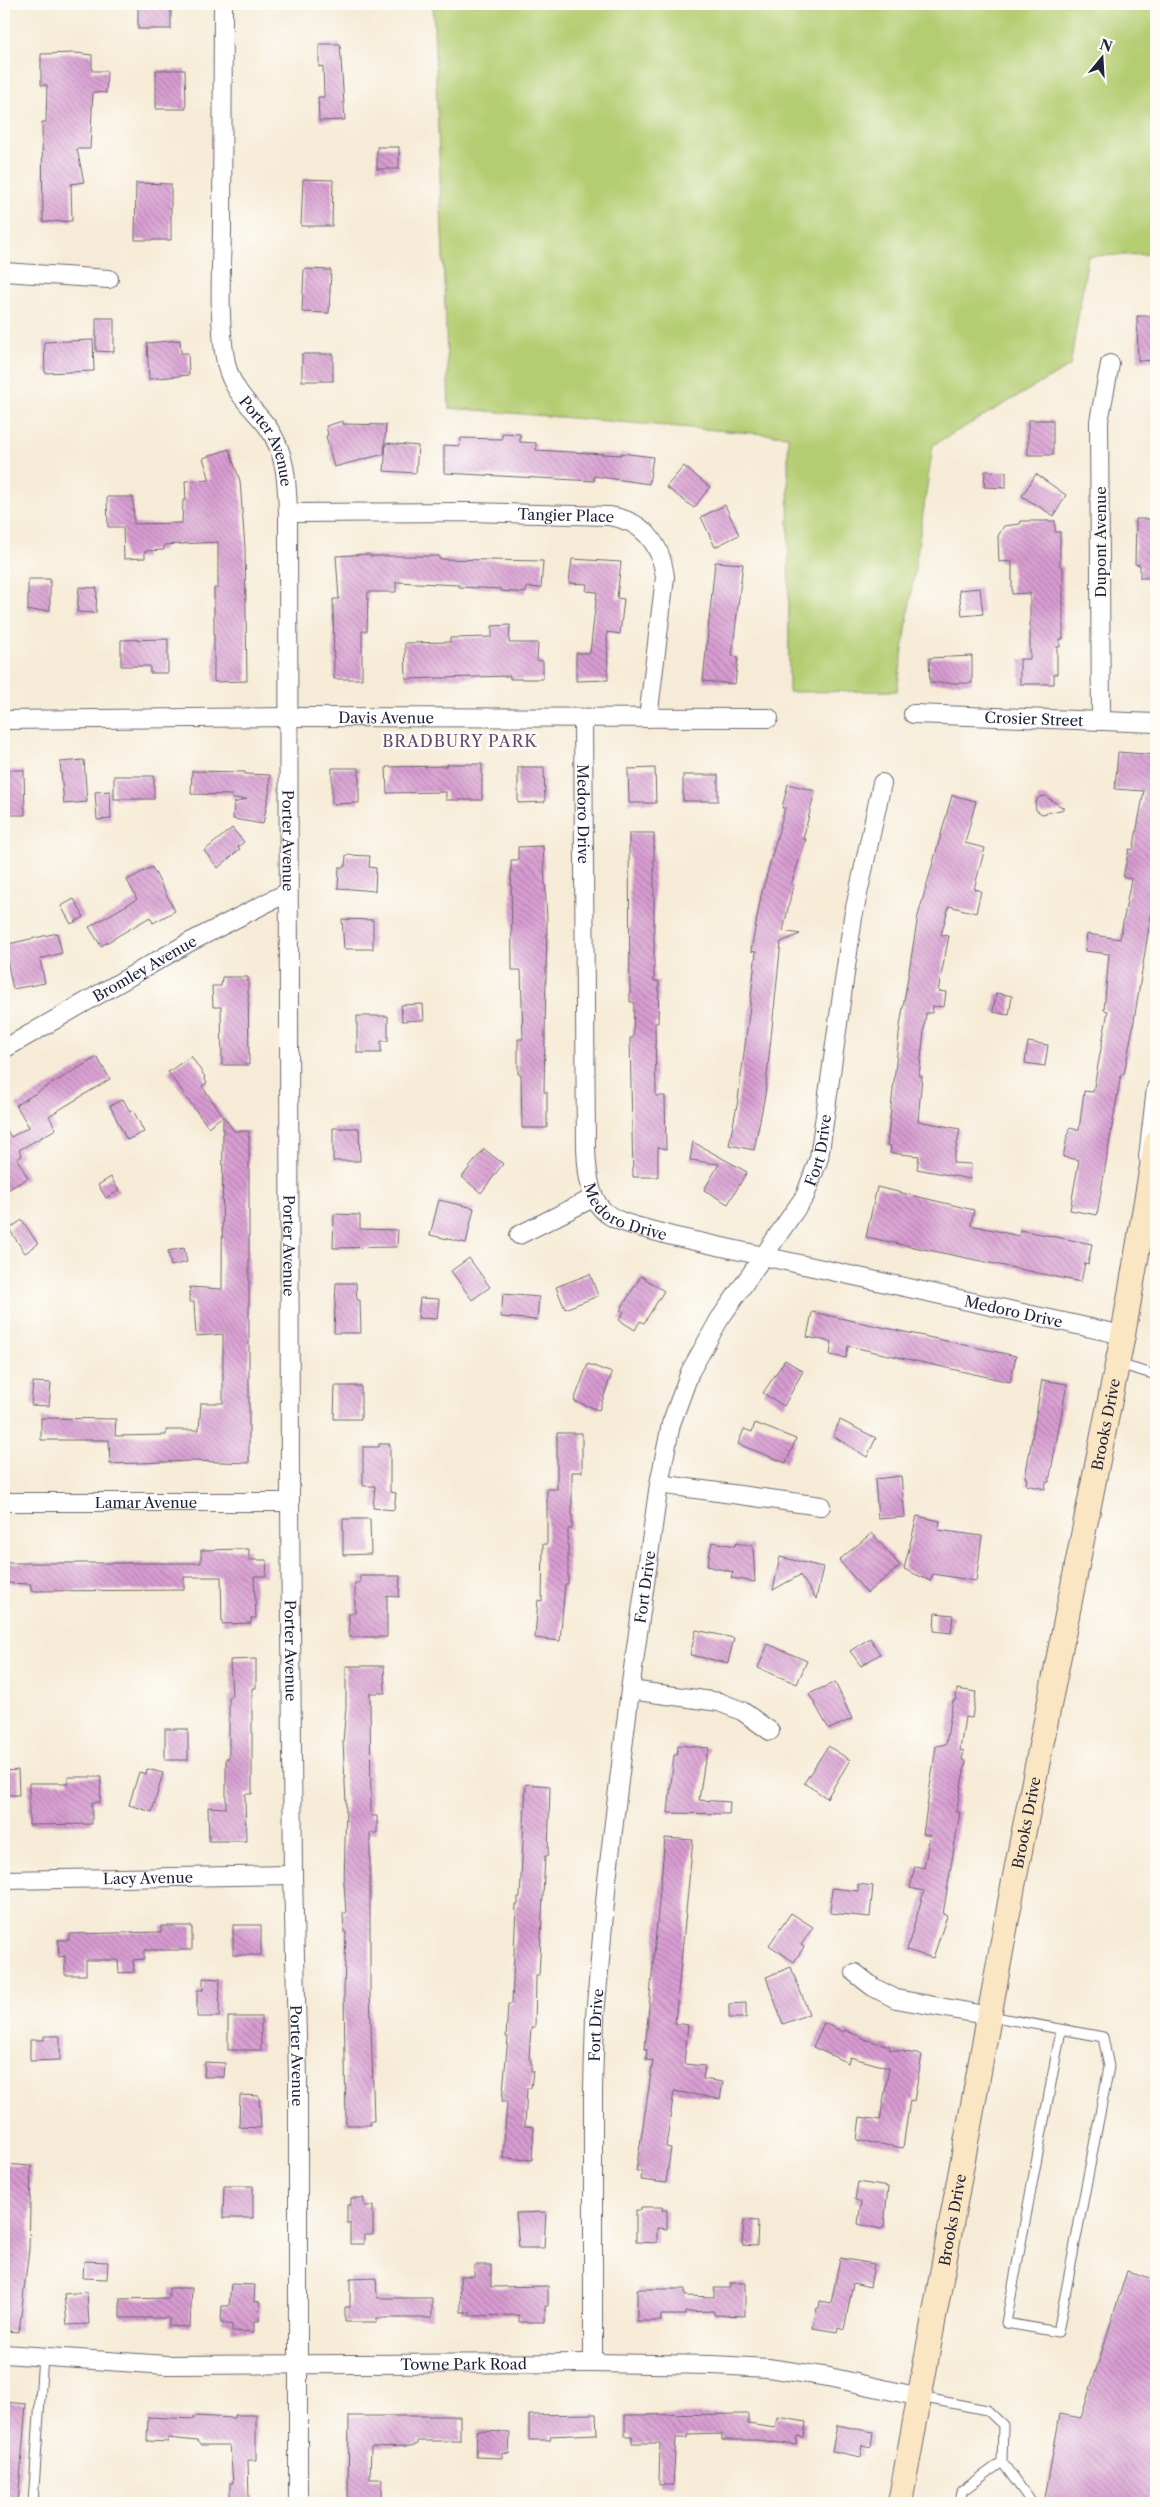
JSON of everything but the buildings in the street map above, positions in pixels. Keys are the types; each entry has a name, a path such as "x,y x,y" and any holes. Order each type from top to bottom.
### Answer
{"street":[{"name":"Porter Avenue","path":"223,4 221,298 226,362 248,407 267,426 280,450 286,475 288,513 290,1502 293,1875 297,1970 300,2366 298,2503"},
{"path":"4,272 109,279"},
{"name":"Dupont Avenue","path":"1101,721 1099,421 1110,364"},
{"name":"Tangier Place","path":"288,513 469,512 609,516 638,526 656,544 663,561 666,577 648,718"},
{"name":"Crosier Street","path":"913,714 1156,723"},
{"name":"Davis Avenue","path":"4,720 288,717 769,718"},
{"name":"Medoro Drive","path":"583,718 586,1148 589,1188 600,1208 619,1221 672,1236 1123,1335"},
{"name":"Fort Drive","path":"592,2363 592,2117 595,2016 607,1880 630,1690 659,1484 671,1424 690,1372 719,1320 805,1196 818,1158 854,917 882,783"},
{"name":"Bromley Avenue","path":"4,1049 188,943 288,892"},
{"path":"1148,1182 1150,1131 1156,1088"},
{"name":"Brooks Drive","path":"900,2503 1042,1731 1123,1335 1156,1143"},
{"path":"519,1235 593,1198"},
{"path":"659,1484 822,1506"},
{"name":"Lamar Avenue","path":"4,1502 290,1502"},
{"path":"630,1690 719,1702 742,1711 770,1731"},
{"name":"Lacy Avenue","path":"4,1880 293,1875"},
{"path":"855,1973 873,1987 896,1999 990,2016"},
{"name":"Towne Park Road","path":"4,2354 167,2365 300,2366 592,2363 768,2368 854,2381 920,2397"}],"lane":[{"path":"1117,1364 1156,1375"},
{"path":"990,2016 1104,2038 1109,2066 1058,2332 1006,2323 1061,2030"},
{"path":"33,2503 43,2356"},
{"path":"920,2397 987,2410 1002,2425 1002,2462 1032,2503"},
{"path":"960,2503 962,2491 1002,2462"}],"green space":[{"path":"433,4 1156,4 1156,254 1088,256 1070,366 933,445 897,691 789,692 788,436 449,408"}],"district":[{"name":"BRADBURY PARK","path":"460,741"}]}
